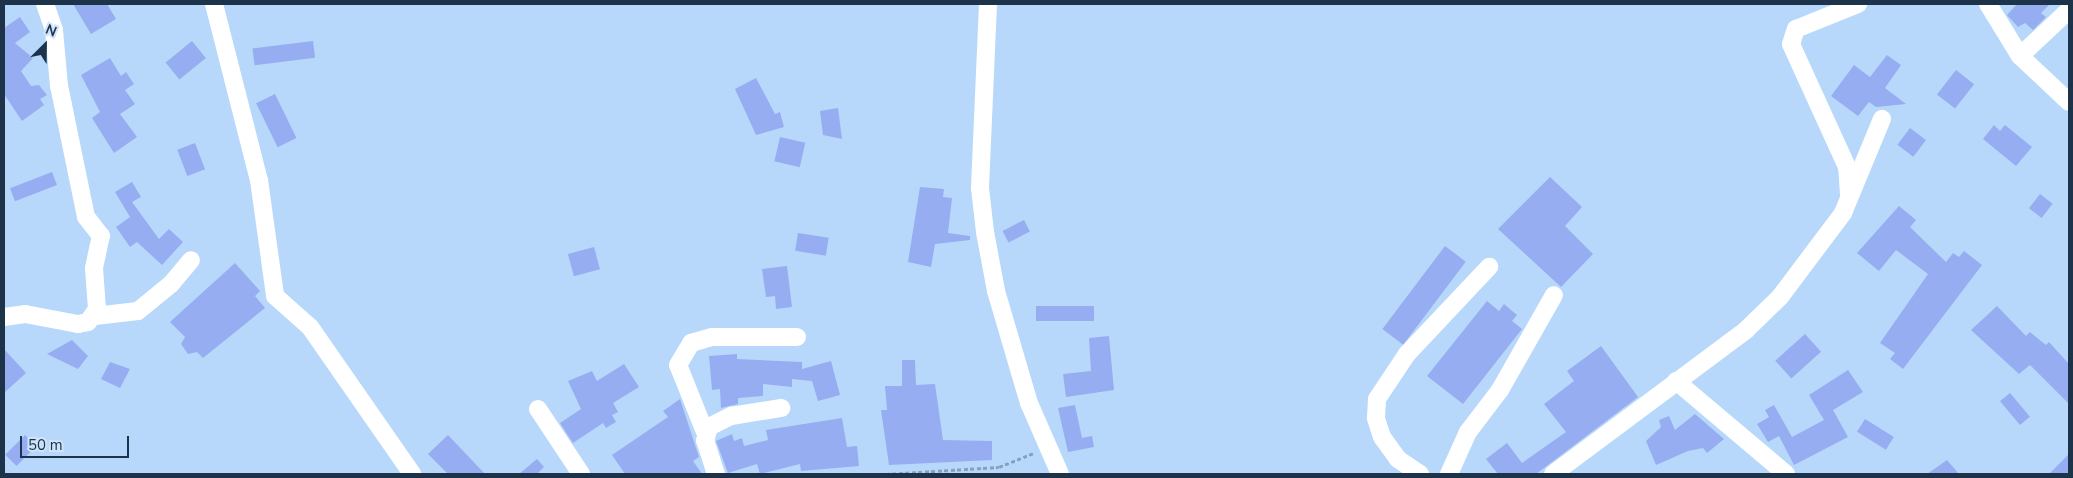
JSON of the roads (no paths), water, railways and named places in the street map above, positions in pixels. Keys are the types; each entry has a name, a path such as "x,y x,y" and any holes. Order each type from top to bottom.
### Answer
{"street":[{"path":"45,4 54,30 59,86 86,217 101,236 94,268 94,316"},
{"path":"214,4 260,180 275,296 310,327 412,474"},
{"path":"988,4 980,188 985,232 1013,351 1028,402 1060,474"},
{"path":"1849,195 1847,166 1791,44 1796,29 1858,4"},
{"path":"1988,4 2020,56 2069,102"},
{"path":"2020,56 2069,10"},
{"path":"1553,474 1746,330 1780,297 1830,233 1849,195 1882,119"},
{"path":"4,316 25,314 78,324 94,316 138,311 171,284 191,260"},
{"path":"1420,474 1398,459 1382,437 1377,399 1407,354 1489,267"},
{"path":"1449,474 1468,432 1500,390 1554,295"},
{"path":"716,474 705,432 678,366 691,343 712,337 797,337"},
{"path":"1676,381 1786,474"},
{"path":"538,408 581,474"},
{"path":"705,432 731,416 781,408"}]}
